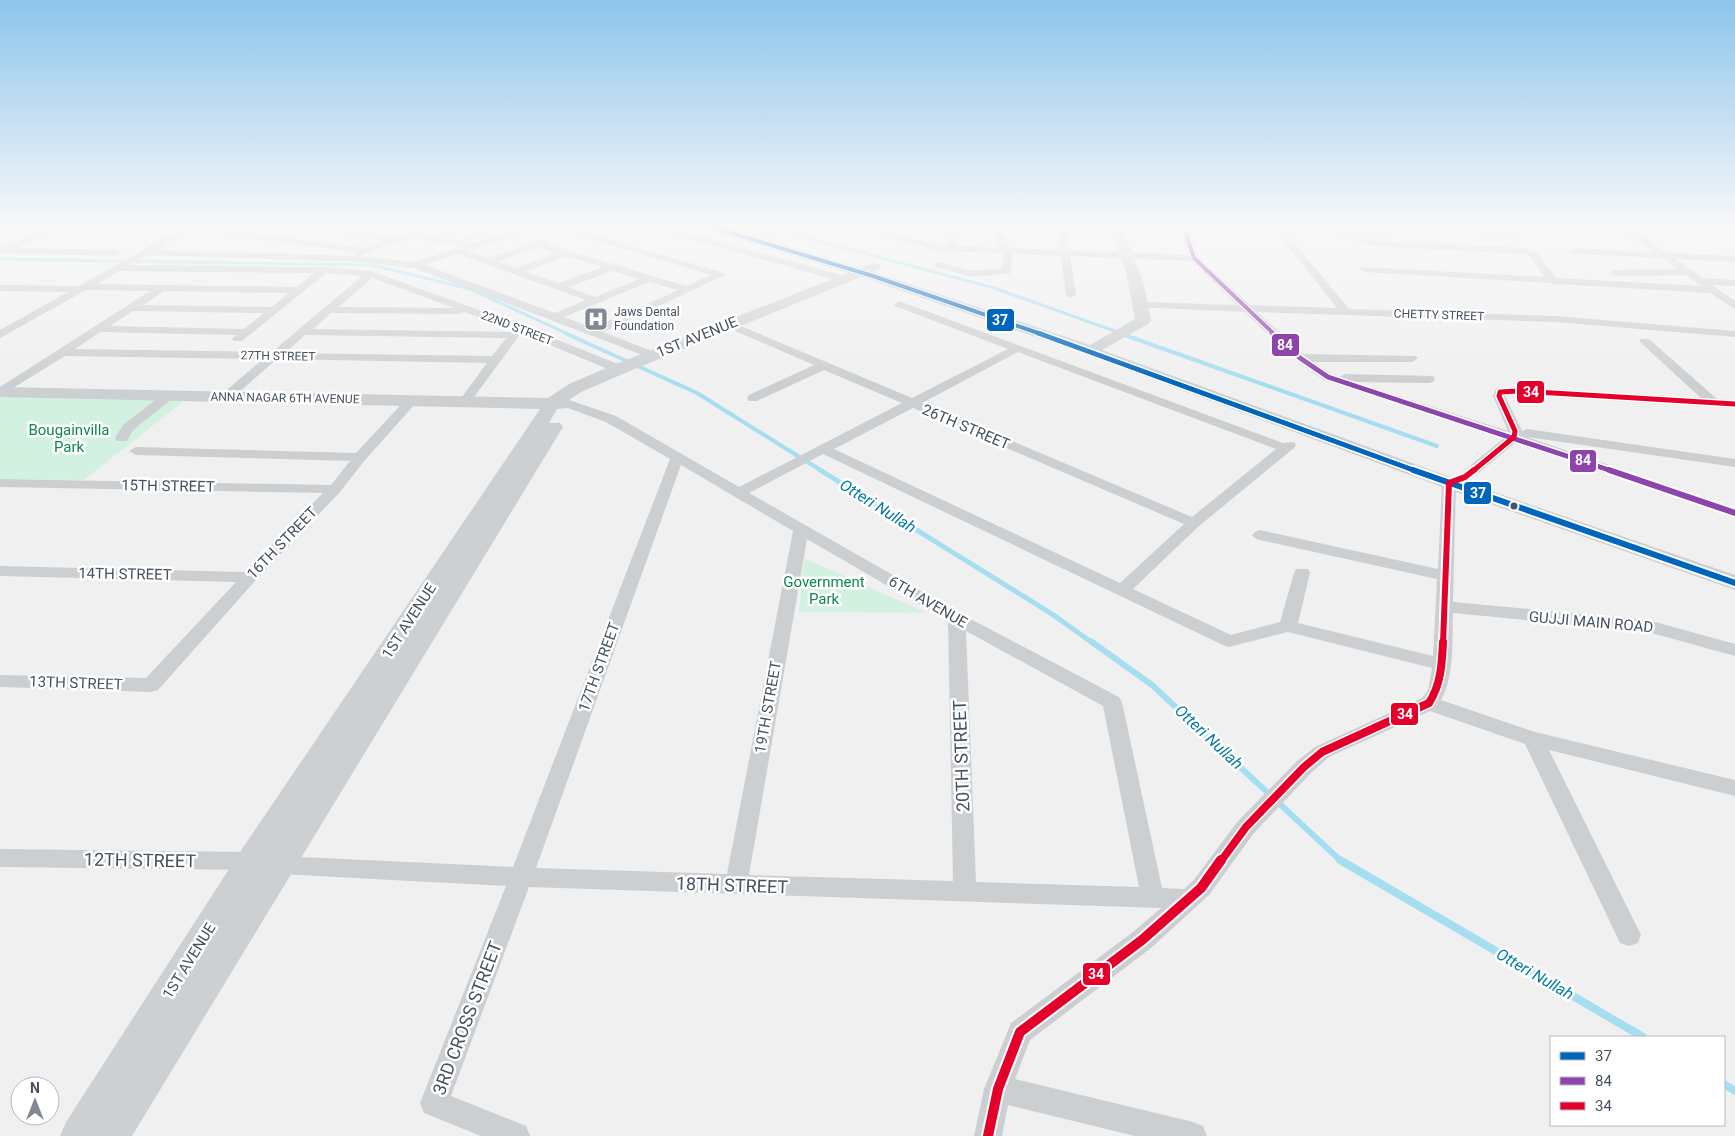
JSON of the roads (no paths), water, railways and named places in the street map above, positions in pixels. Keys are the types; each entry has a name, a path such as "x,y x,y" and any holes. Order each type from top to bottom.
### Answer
{"street":[{"path":"2,332 100,278"},
{"path":"220,355 314,278"},
{"path":"226,397 366,278"},
{"name":"22ND STREET","path":"382,278 471,311 516,332 638,364"},
{"path":"454,278 594,332 638,364"},
{"path":"532,278 595,300"},
{"path":"558,287 583,278"},
{"path":"644,278 687,290"},
{"path":"594,332 713,278"},
{"name":"1ST AVENUE","path":"80,1136 251,861 561,404 638,364 848,278"},
{"name":"1ST AVENUE","path":"638,364 739,330 858,278"},
{"path":"893,278 1091,351 1457,480 1735,574"},
{"path":"895,278 1097,346 1735,583"},
{"path":"1068,278 1071,295"},
{"path":"1097,346 1143,321 1142,305 1134,278"},
{"path":"1214,278 1300,358 1328,377 1515,434 1735,513"},
{"path":"1319,278 1346,311"},
{"path":"1491,278 1713,290"},
{"path":"1551,278 1554,282"},
{"path":"1696,278 1730,299 1735,306"},
{"path":"556,317 647,279"},
{"path":"1700,281 1735,283"},
{"path":"0,288 299,290"},
{"path":"0,392 162,288"},
{"path":"899,304 1016,349 1287,447 1194,523 1122,590"},
{"name":"CHETTY STREET","path":"1142,305 1555,319 1735,334"},
{"path":"130,308 274,310"},
{"path":"328,310 471,311"},
{"path":"97,329 246,332"},
{"name":"26TH STREET","path":"739,330 1194,523"},
{"path":"303,332 516,332"},
{"path":"466,401 516,332"},
{"path":"1645,340 1712,402"},
{"path":"738,493 1016,349"},
{"name":"27TH STREET","path":"60,352 497,360"},
{"path":"1300,358 1412,358"},
{"path":"753,398 823,366"},
{"path":"1328,377 1428,379"},
{"path":"1515,434 1499,396 1505,391 1735,404"},
{"name":"ANNA NAGAR 6TH AVENUE","path":"0,392 561,404"},
{"path":"122,438 128,428 168,396"},
{"name":"16TH STREET","path":"152,685 249,577 335,489 360,457 412,400"},
{"name":"1ST AVENUE","path":"110,1136 279,865 561,404"},
{"name":"6TH AVENUE","path":"561,404 611,419 957,619 1112,702 1153,898"},
{"path":"988,1136 998,1090 1020,1032 1142,940 1186,899 1201,888 1246,827 1304,767 1322,752 1429,703 1437,690 1442,664 1446,576 1457,480 1515,434 1735,463"},
{"path":"824,449 1230,641 1288,626 1442,664"},
{"path":"136,451 360,457"},
{"name":"17TH STREET","path":"521,877 677,458"},
{"name":"15TH STREET","path":"0,483 335,489"},
{"name":"19TH STREET","path":"736,885 801,529"},
{"path":"1260,535 1446,576"},
{"name":"14TH STREET","path":"0,571 249,577"},
{"path":"1288,626 1302,573"},
{"name":"GUJJI MAIN ROAD","path":"1444,607 1648,626 1735,650"},
{"name":"20TH STREET","path":"957,619 965,893"},
{"name":"13TH STREET","path":"0,681 152,685"},
{"path":"1429,703 1532,739 1735,788"},
{"path":"1532,739 1629,935"},
{"name":"12TH STREET","path":"0,858 251,861 279,865"},
{"name":"18TH STREET","path":"279,865 521,877 1186,899"},
{"name":"3RD CROSS STREET","path":"516,1136 434,1103 521,877"},
{"path":"998,1090 1193,1136"}],"waterway":[{"name":"Otteri Nullah","path":"425,278 470,289 568,334"},
{"path":"957,278 994,288 1123,334"},
{"name":"Otteri Nullah","path":"565,333 697,393 822,471"},
{"path":"1119,333 1437,446"},
{"name":"Otteri Nullah","path":"820,470 1052,614 1094,644"},
{"name":"Otteri Nullah","path":"1092,642 1152,685 1341,861"},
{"name":"Otteri Nullah","path":"1340,860 1641,1036"},
{"name":"Otteri Nullah","path":"1725,1085 1735,1091"}],"place":[{"name":"Jaws Dental Foundation","path":"596,319"}],"park label":[{"name":"Bougainvilla Park","path":"69,438"},
{"name":"Government Park","path":"824,590"}]}
